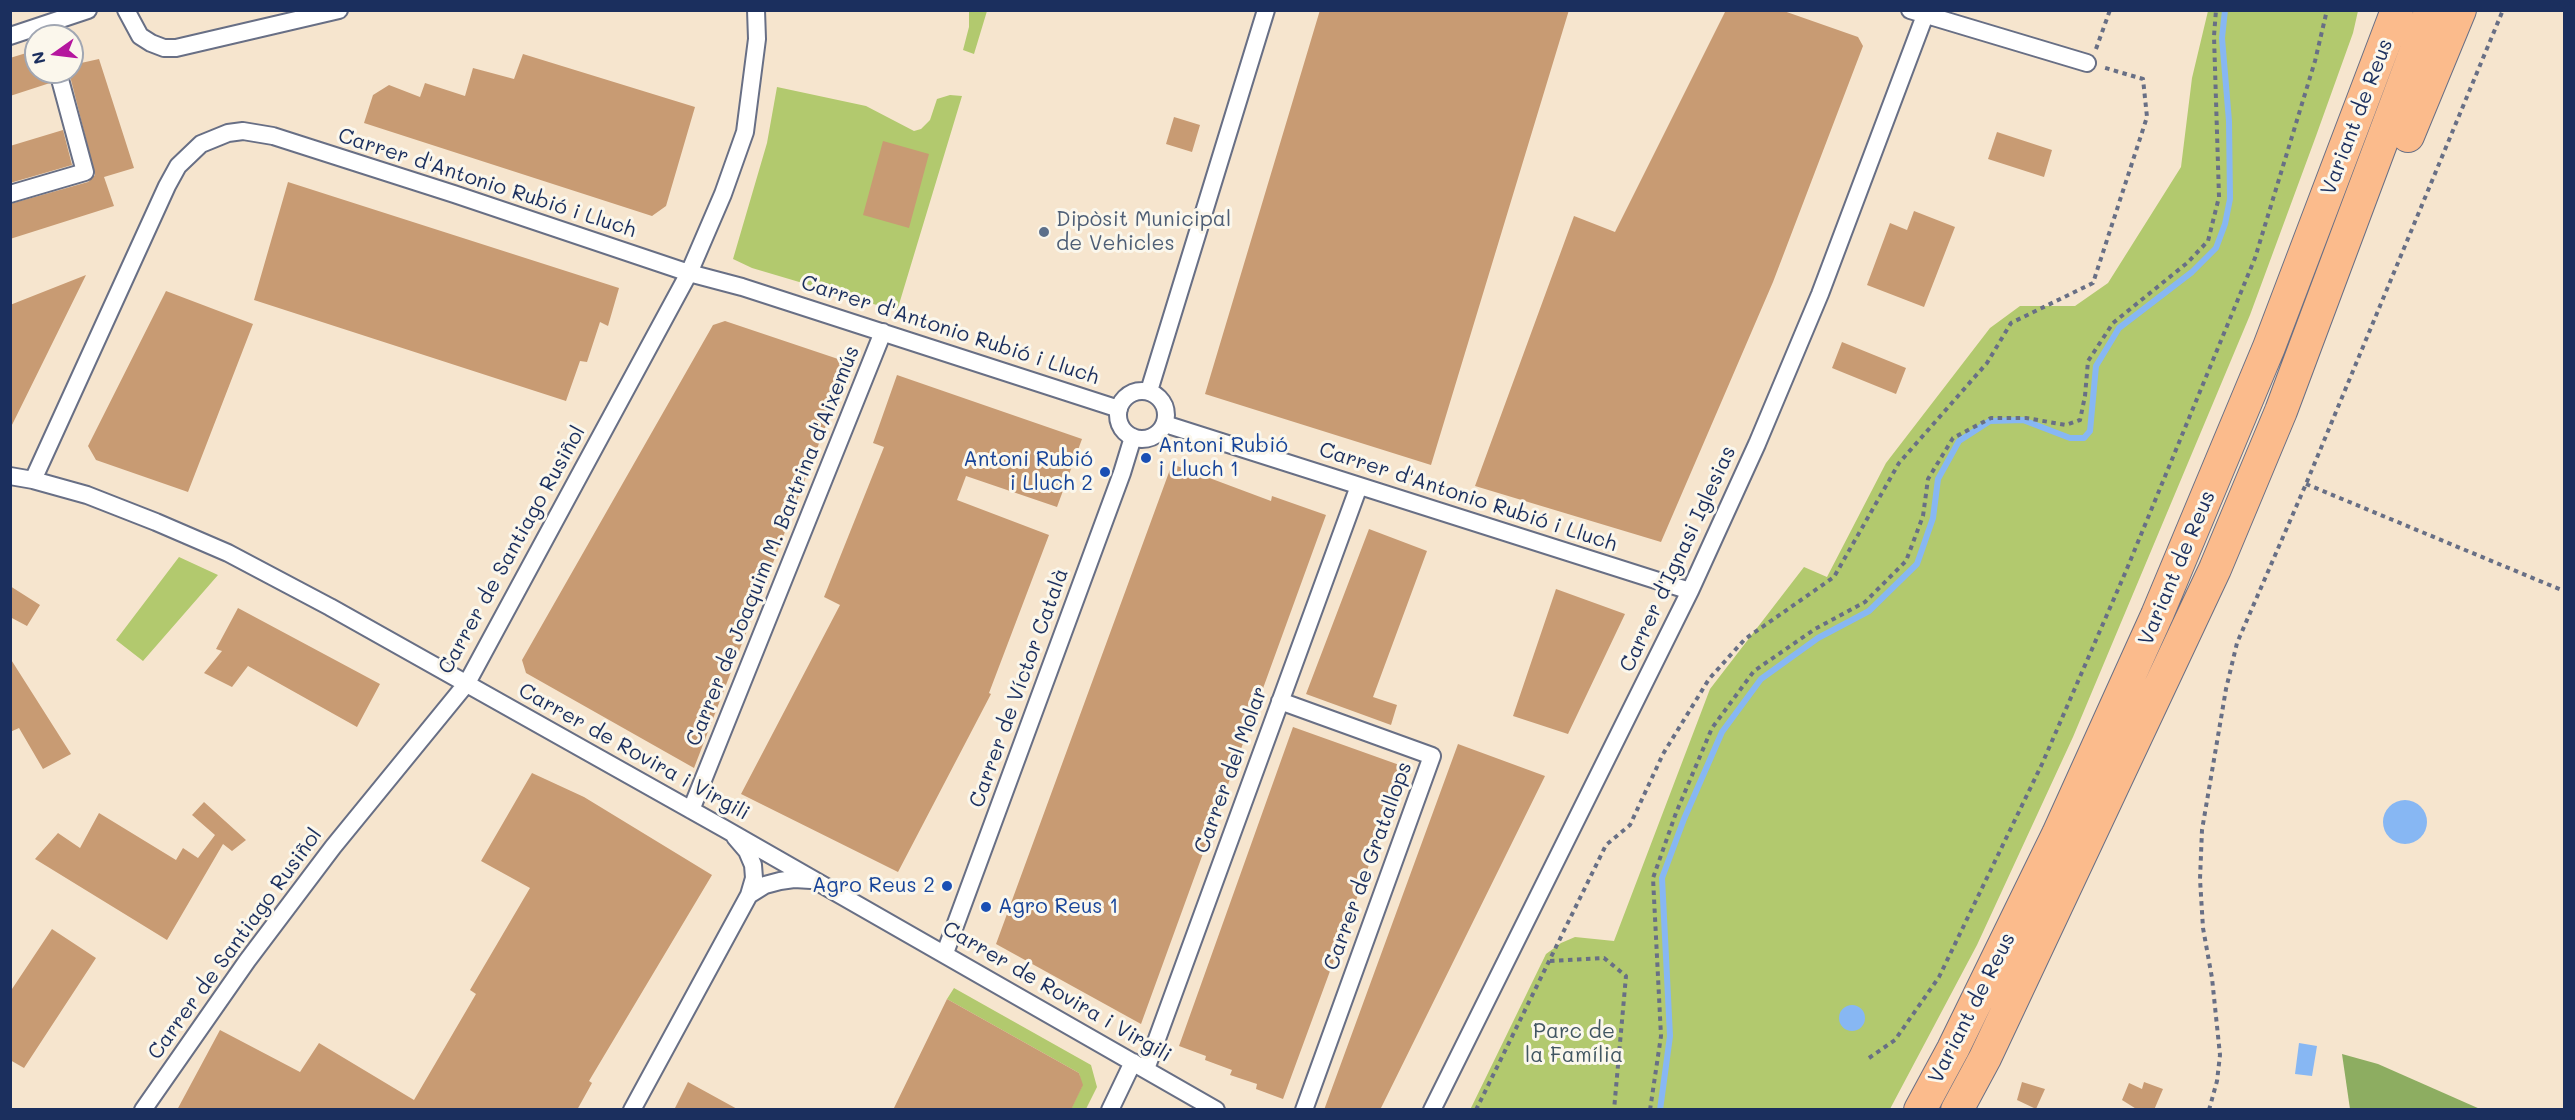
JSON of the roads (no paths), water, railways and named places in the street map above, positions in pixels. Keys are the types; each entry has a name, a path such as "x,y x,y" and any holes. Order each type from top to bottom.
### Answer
{"highway":[{"path":"2269,347 2328,150 2362,57 2374,10"},
{"name":"Variant de Reus","path":"1920,1110 1953,1049 2058,834 2157,615 2269,347 2397,10"},
{"name":"Variant de Reus","path":"1958,1110 1990,1047 2215,569 2281,411 2431,10"},
{"path":"2281,411 2344,293 2460,10"}],"street":[{"path":"59,24 88,10"},
{"path":"126,10 140,36 151,44 164,48 191,45 339,10"},
{"name":"Carrer de Santiago Rusiñol","path":"143,1110 247,961 333,847 467,683 689,273 723,194 745,132 757,39 756,10"},
{"path":"1149,391 1266,10"},
{"path":"1921,12 2087,63"},
{"name":"Carrer d'Ignasi Iglesias","path":"1432,1110 1690,591 1757,444 1820,294 1921,12"},
{"path":"10,194 85,172 61,84"},
{"name":"Carrer d'Antonio Rubió i Lluch","path":"33,480 178,166 191,151 201,144 228,133 243,131 273,136 689,273 742,287 1119,409"},
{"name":"Carrer de Joaquim M. Bartrina d'Aixemús","path":"692,810 883,332"},
{"path":"1137,391 1149,391 1165,406 1165,424 1151,438 1133,437 1121,427 1119,409 1122,401 1130,394 1137,391"},
{"name":"Carrer d'Antonio Rubió i Lluch","path":"1165,424 1690,591"},
{"name":"Carrer de Víctor Català","path":"945,953 1122,473 1133,437"},
{"name":"Carrer de Rovira i Virgili","path":"10,476 33,480 97,499 228,553 467,683 945,953 1216,1110"},
{"name":"Carrer del Molar","path":"1110,1110 1140,1065 1280,701 1359,486"},
{"name":"Carrer de Gratallops","path":"1280,701 1432,756 1304,1110"},
{"path":"633,1110 749,895 754,878 753,865 747,851 725,829"},
{"path":"749,895 765,885 780,881 795,879 817,881"}],"water":[{"path":"2405,800 2420,807 2427,822 2420,837 2405,844 2390,837 2383,822 2390,807"},
{"path":"1852,1005 1861,1009 1865,1018 1861,1027 1852,1031 1843,1027 1839,1018 1843,1009"},
{"path":"2299,1043 2317,1046 2312,1076 2295,1074"}],"waterway":[{"path":"1660,1110 1670,1036 1662,878 1684,819 1722,732 1761,679 1818,638 1869,611 1917,564 1933,518 1938,479 1959,441 1990,421 2023,420 2070,438 2084,438 2090,431 2096,366 2119,328 2192,272 2216,248 2225,224 2230,199 2229,121 2222,38 2225,10"}],"place":[{"name":"Dipòsit Municipal de Vehicles","path":"1044,232"},
{"name":"Antoni Rubió i Lluch 1","path":"1146,458"},
{"name":"Antoni Rubió i Lluch 2","path":"1105,472"},
{"name":"Agro Reus 2","path":"947,886"},
{"name":"Agro Reus 1","path":"986,907"}],"park label":[{"name":"Parc de la Família","path":"1574,1044"}]}
